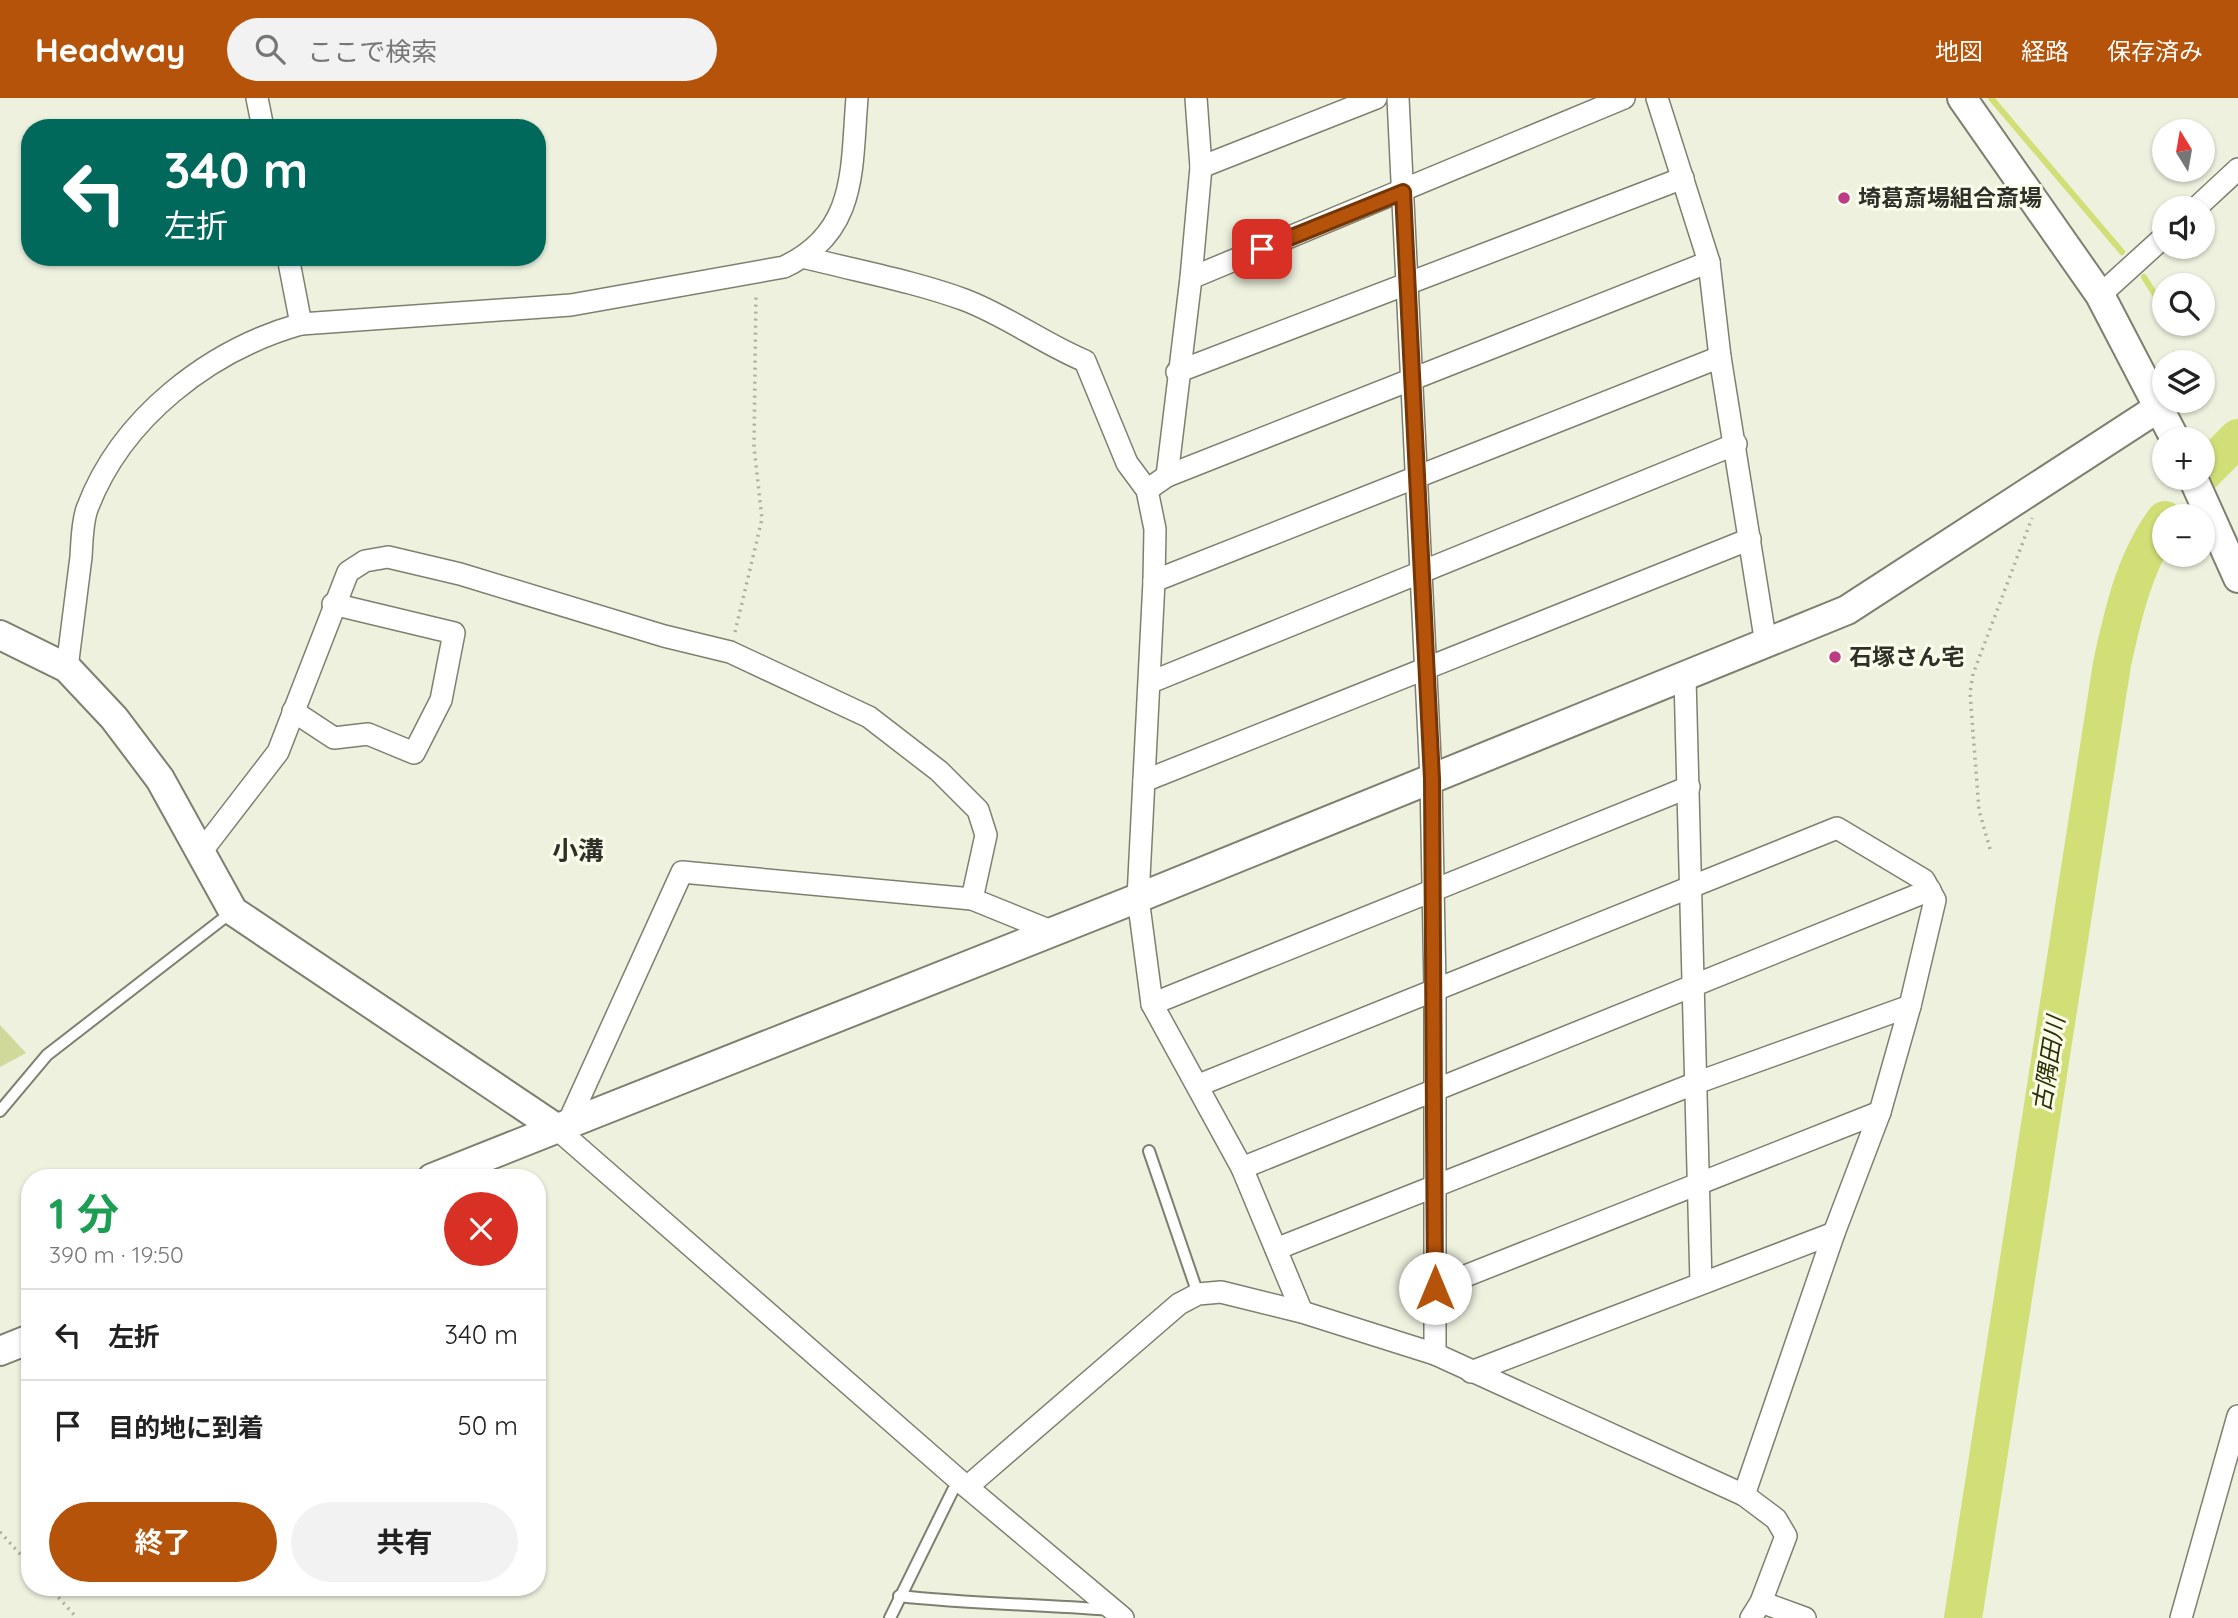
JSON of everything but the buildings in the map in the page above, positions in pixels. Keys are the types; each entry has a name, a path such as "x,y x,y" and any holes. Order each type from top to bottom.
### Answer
{"street":[{"path":"257,98 260,119"},
{"path":"67,668 86,511 105,473 162,400 203,368 261,335 301,324 571,305 756,274 803,257 838,222 849,193 857,98"},
{"path":"1167,476 1191,278 1200,167 1196,98"},
{"path":"1200,167 1376,98"},
{"path":"1398,98 1432,779 1435,1354"},
{"path":"1191,278 1624,98"},
{"path":"1657,98 1709,262 1720,357 1766,644"},
{"path":"1962,98 2100,295 2152,396"},
{"path":"2209,196 2238,169"},
{"path":"1178,372 1683,178"},
{"path":"2100,295 2152,248"},
{"path":"803,257 913,284 967,301 1052,347 1085,361 1127,463 1147,491 1155,529 1154,581 1138,898 1152,1004 1199,1085 1242,1168 1302,1312"},
{"path":"1147,491 1167,476 1709,262"},
{"path":"290,266 301,324"},
{"path":"1154,581 1415,475 1720,357"},
{"path":"454,1169 1138,898 1847,610 2152,412"},
{"path":"1151,682 1736,444"},
{"path":"2199,490 2238,578"},
{"path":"1144,781 1749,539"},
{"path":"201,852 278,752 333,604 348,572 365,561 388,557 460,574 664,636 730,652 869,717 939,771 978,810 986,835 972,899"},
{"path":"293,711 334,738 368,734 414,752 441,700 454,633 333,604"},
{"path":"0,635 67,668 114,718 160,779 233,911 562,1125 964,1485 1118,1614"},
{"path":"1685,678 1701,1283"},
{"path":"1152,1004 1689,787"},
{"path":"1199,1085 1837,828 1924,880 1935,900 1910,1006 1880,1112 1834,1233 1744,1495"},
{"path":"562,1125 682,872 972,899 1051,931"},
{"path":"1242,1168 1930,890"},
{"path":"1276,1249 1435,1189 1696,1083 1910,1006"},
{"path":"1435,1288 1880,1112"},
{"path":"1471,1373 1834,1233"},
{"path":"964,1485 1179,1304 1198,1294 1221,1292 1302,1312 1435,1354 1471,1373 1744,1495 1776,1518 1786,1536 1756,1610 1805,1618"},
{"path":"0,1351 21,1343"},
{"path":"2181,1618 2238,1416"}],"lane":[{"path":"0,1111 47,1055 233,911"},
{"path":"1149,1151 1198,1294"},
{"path":"890,1618 953,1490 964,1485"},
{"path":"899,1597 974,1605 1044,1605 1118,1614"}],"path":[{"path":"730,652 762,519 754,446 756,274"},
{"path":"1990,849 1979,810 1970,693 1982,650 2032,523 2028,492"},
{"path":"0,1532 21,1556"},
{"path":"57,1596 77,1618"}],"green space":[{"path":"0,1025 26,1053 0,1067"}],"waterway":[{"path":"1991,98 2122,252"},
{"path":"2144,277 2152,290"},
{"name":"古隅田川","path":"2215,461 2238,438"},
{"name":"古隅田川","path":"1963,1618 2112,664 2125,608 2152,540"}],"place":[{"name":"埼葛斎場組合斎場","path":"1844,198"},
{"name":"石塚さん宅","path":"1835,657"}],"district":[{"name":"小溝","path":"578,851"}],"route":[{"path":"1262,249 1403,192 1432,779 1435,1288"}]}
